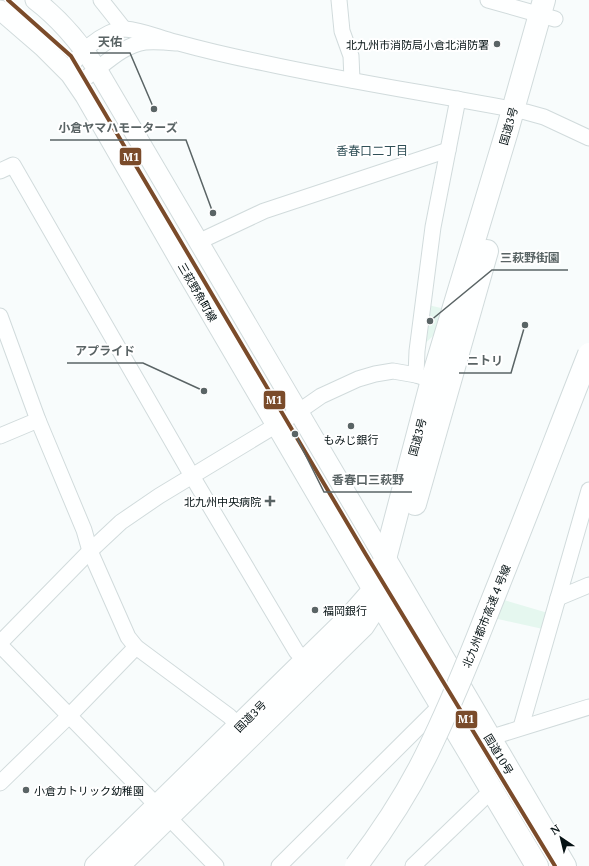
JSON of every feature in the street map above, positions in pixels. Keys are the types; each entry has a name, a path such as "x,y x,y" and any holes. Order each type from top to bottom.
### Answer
{"highway":[{"name":"国道3号","path":"96,866 162,812 244,732 363,626 390,567 550,8"},
{"name":"国道3号","path":"390,567 424,377 520,111"},
{"name":"北九州都市高速４号線","path":"356,866 376,840 405,794 432,744 512,552 589,354"},
{"name":"北九州都市高速４号線","path":"375,866 416,804 441,755 482,663 589,395"},
{"name":"国道10号","path":"390,567 565,866"},
{"name":"国道3号","path":"244,732 305,661 352,615 376,596"},
{"path":"376,596 537,866"},
{"name":"国道3号","path":"118,866 162,812"}],"main road":[{"path":"38,2 60,21 85,50 97,69 390,567"},
{"name":"三萩野魚町線","path":"0,10 43,47 70,74 85,96 376,596"}],"street":[{"path":"101,0 124,29"},
{"path":"339,0 342,31 351,56 352,80"},
{"path":"488,0 550,8"},
{"path":"38,2 63,13 82,33 89,37 96,38 124,29 176,43 264,63 520,111 544,117 589,138"},
{"path":"104,35 85,50 72,64 70,74 81,79 122,51 136,44 146,42 176,43"},
{"path":"216,866 0,644 90,551 121,522 159,496 298,412 321,396 358,379 393,371 424,377 417,351 433,227 458,99"},
{"path":"198,242 264,211 448,150"},
{"path":"0,170 13,165 192,476 296,651 305,661"},
{"path":"0,316 3,331 84,530 90,551 128,637 136,647 229,716 244,732"},
{"path":"0,436 38,420"},
{"path":"522,727 589,490"},
{"path":"558,598 589,585"},
{"path":"0,783 69,716 136,647"},
{"path":"279,866 441,705"},
{"path":"468,751 489,738 589,708"},
{"path":"413,866 492,790"}],"shaded area":[{"path":"424,304 441,308 434,335 419,349"},
{"path":"487,595 548,613 543,629 480,615"}],"transit line":[{"name":"M1","path":"8,0 71,56 365,553 555,866"}],"place":[{"name":"北九州市消防局小倉北消防署","path":"497,44"},
{"name":"天佑","path":"154,109"},
{"name":"小倉ヤマハモーターズ","path":"213,213"},
{"name":"三萩野街園","path":"430,321"},
{"name":"ニトリ","path":"525,325"},
{"name":"アプライド","path":"204,391"},
{"name":"もみじ銀行","path":"351,426"},
{"name":"香春口三萩野","path":"295,434"},
{"name":"北九州中央病院","path":"270,501"},
{"name":"福岡銀行","path":"315,610"},
{"name":"小倉カトリック幼稚園","path":"26,790"}],"district":[{"name":"香春口二丁目","path":"372,150"}]}
